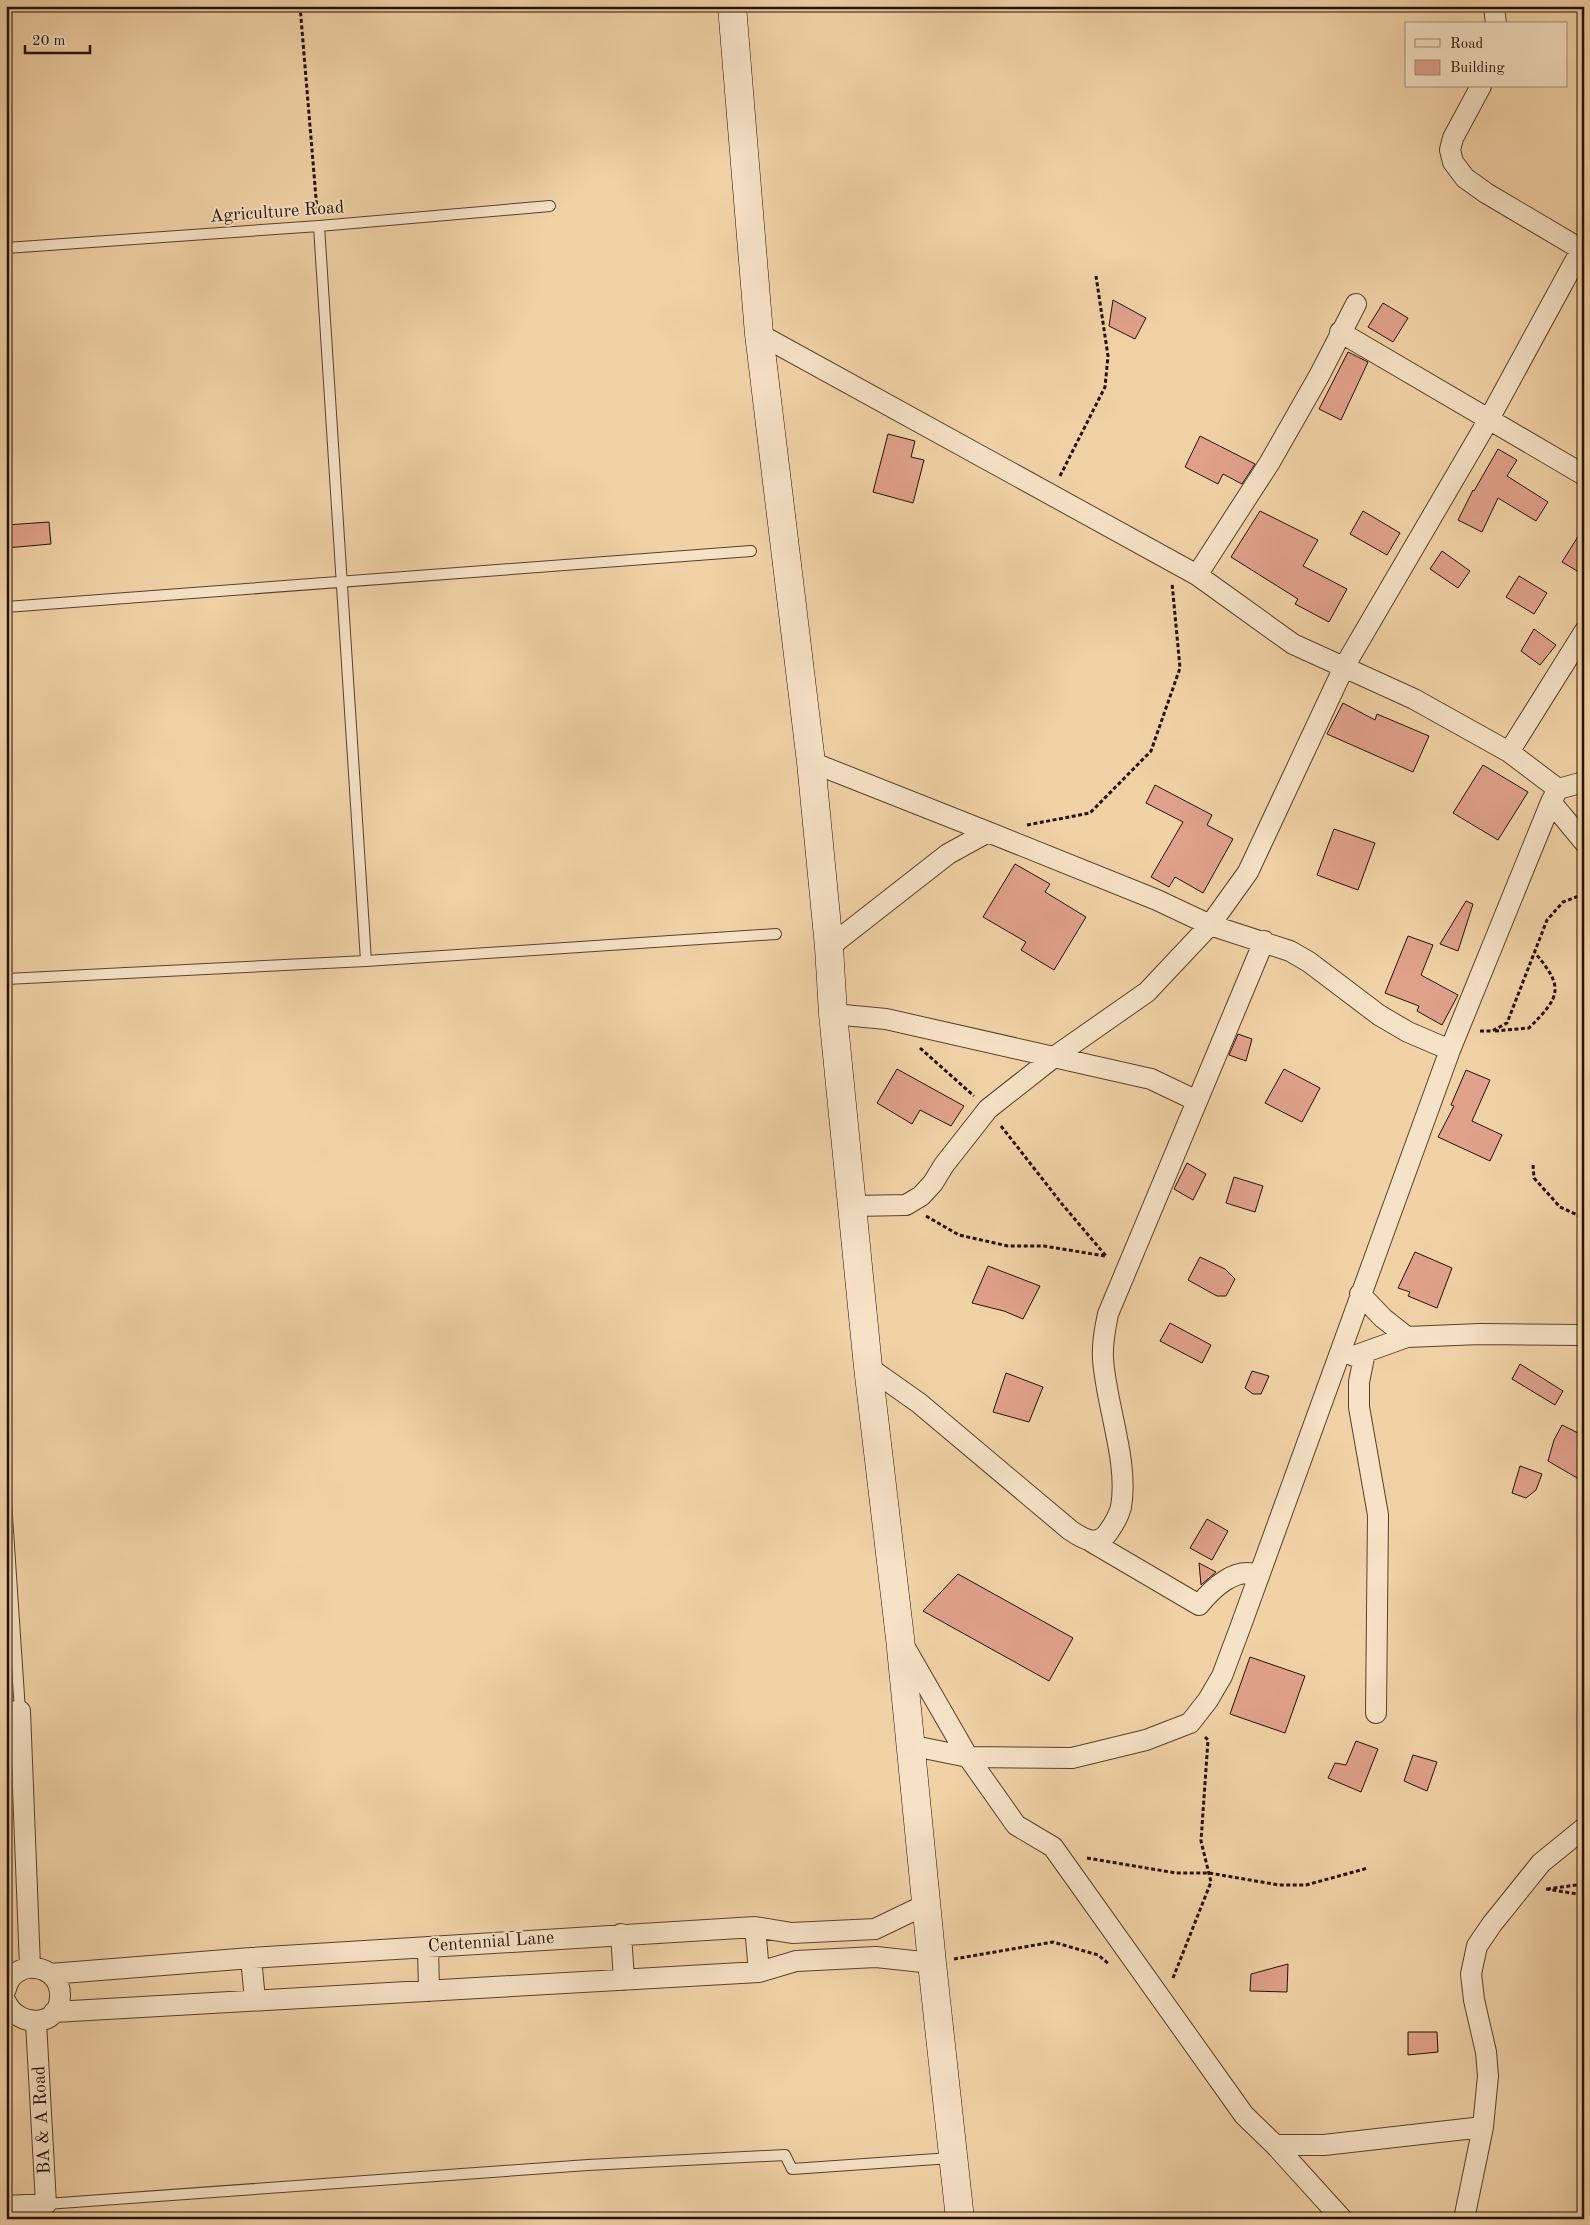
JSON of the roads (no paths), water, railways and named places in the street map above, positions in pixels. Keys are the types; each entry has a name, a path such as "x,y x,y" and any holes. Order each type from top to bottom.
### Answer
{"street":[{"path":"732,6 759,334 811,762 829,946 833,1014 868,1367 900,1638 909,1745 960,2219"},
{"path":"1494,6 1496,22"},
{"path":"853,1206 906,1204 921,1196 933,1183 944,1165 988,1109 1054,1057 1147,992 1210,925 1248,872 1344,667 1489,419 1582,250 1486,193 1465,178 1453,162 1450,150 1453,138 1479,88"},
{"path":"1197,575 1270,462 1356,304"},
{"path":"1340,332 1584,475"},
{"path":"759,334 1197,575 1293,644 1414,699 1509,752 1570,789 1584,842"},
{"path":"1509,752 1584,632"},
{"path":"811,762 1156,900 1210,925 1290,951 1309,962 1378,1015 1408,1032 1450,1050"},
{"path":"909,1745 968,1757 1072,1758 1146,1740 1190,1723 1208,1700 1222,1676 1457,1030 1570,789"},
{"path":"829,946 948,854 988,832"},
{"path":"1090,1542 1107,1535 1121,1507 1122,1478 1103,1360 1103,1338 1108,1314 1264,941"},
{"path":"833,1014 886,1019 1151,1079 1198,1101"},
{"path":"1360,1294 1383,1318 1406,1337"},
{"path":"1336,1363 1406,1337 1480,1334 1584,1335"},
{"path":"1365,1352 1359,1382 1359,1407 1378,1515 1376,1713"},
{"path":"868,1367 920,1403 1070,1530 1198,1605 1216,1585 1231,1577 1252,1573 1258,1576"},
{"path":"900,1638 968,1757 1016,1825 1053,1847 1244,2115 1275,2145 1342,2219"},
{"path":"13,1711 30,1967"},
{"path":"1464,2219 1483,2128 1488,2076 1486,2052 1474,2000 1471,1974 1477,1946 1492,1924 1541,1863 1584,1828"},
{"name":"Centennial Lane","path":"50,1974 251,1958 621,1934 755,1927 792,1933 875,1929 927,1904"},
{"path":"755,1927 759,1972"},
{"path":"875,1929 876,1957"},
{"path":"828,1931 829,1959"},
{"path":"621,1934 624,1980"},
{"path":"428,1947 430,1991"},
{"path":"54,2012 759,1972 796,1961 829,1959 876,1957 932,1963"},
{"path":"251,1958 255,2000"},
{"path":"8,1981 23,1969 30,1967 44,1970 56,1980 60,1996 54,2012 49,2017 36,2022 22,2020 9,2012"},
{"name":"BA & A Road","path":"36,2022 47,2211"},
{"path":"1275,2145 1324,2145 1483,2128"},
{"path":"6,2206 47,2211"}],"lane":[{"name":"Agriculture Road","path":"6,248 318,226 550,206"},
{"path":"318,226 366,961"},
{"path":"6,607 751,552"},
{"path":"6,979 366,961 776,934"},
{"path":"6,1500 13,1711"},
{"path":"47,2211 588,2165 786,2155 792,2169 953,2158"}]}
